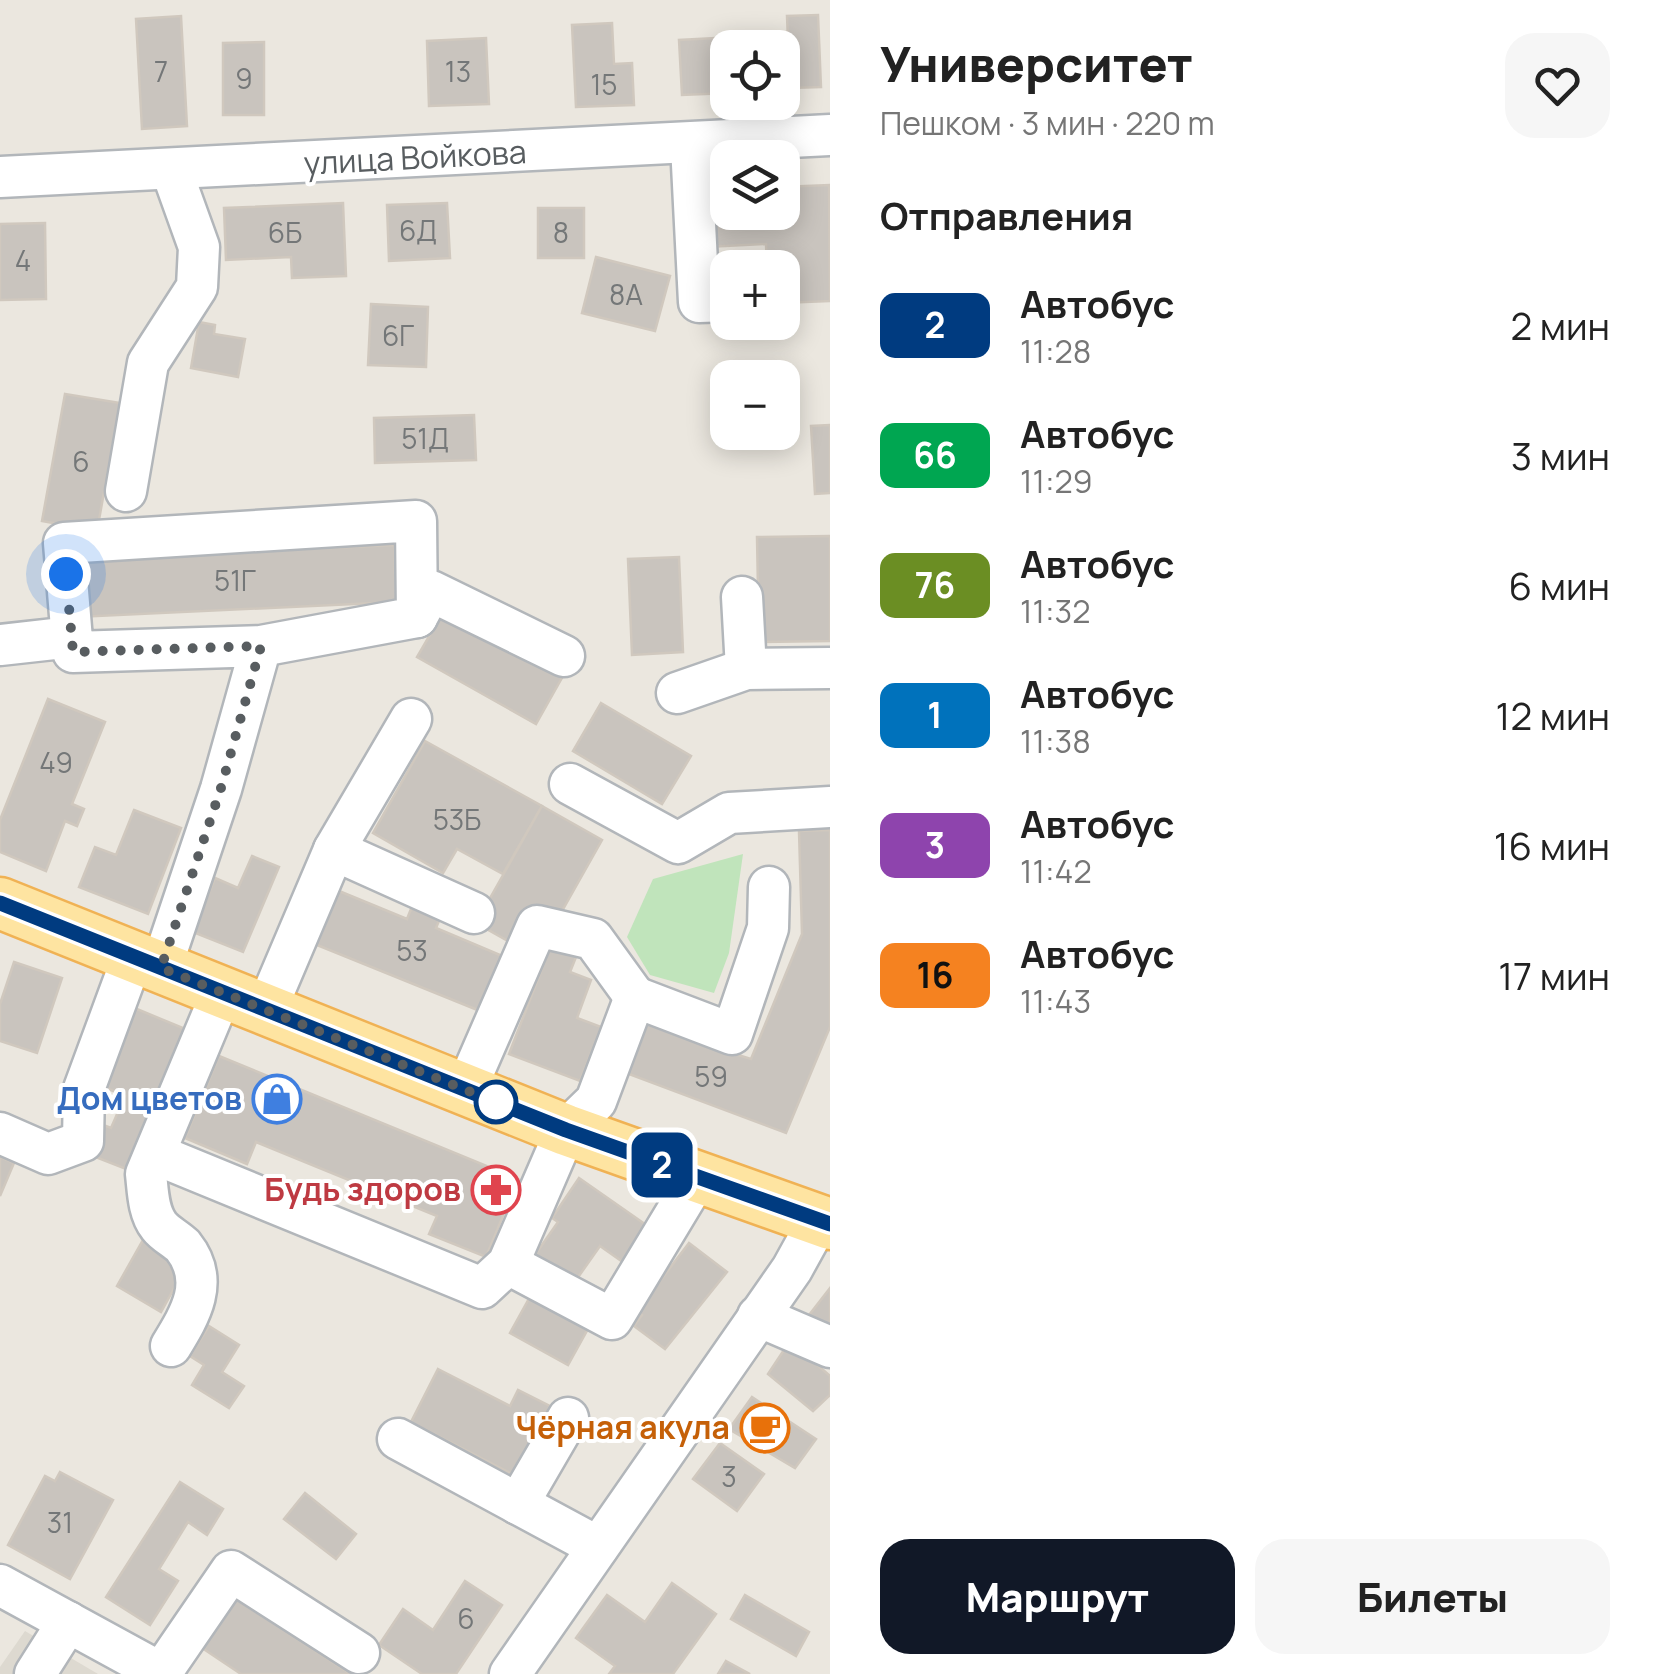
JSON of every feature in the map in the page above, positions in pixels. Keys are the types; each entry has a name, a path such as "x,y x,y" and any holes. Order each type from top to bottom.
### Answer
{"main road":[{"path":"3,912 147,962 566,1130 697,1178 826,1214"}],"street":[{"name":"улица Войкова","path":"0,177 830,135"},
{"path":"691,145 698,302 710,301"},
{"path":"126,491 148,363 198,286 199,246 171,169"},
{"path":"416,522 417,617 261,646 73,652 64,544 416,522"},
{"path":"417,617 431,591 564,656"},
{"path":"742,597 746,669"},
{"path":"0,645 72,637"},
{"path":"0,1133 48,1154 84,1142 84,1090 147,962 221,788 261,646"},
{"path":"676,693 746,669 830,668"},
{"path":"171,1346 196,1305 197,1275 184,1247 158,1226 149,1204 146,1174 154,1154 411,719"},
{"path":"570,784 678,843 728,813 830,807"},
{"path":"334,850 474,913"},
{"path":"466,1090 536,926 594,939 635,997 732,1034 768,928 769,888"},
{"path":"154,1154 482,1288 508,1264 566,1130 596,1101 635,997"},
{"path":"508,1264 606,1332 697,1178"},
{"path":"510,1674 826,1214"},
{"path":"758,1316 830,1348"},
{"path":"518,1504 568,1418"},
{"path":"398,1439 598,1547"},
{"path":"0,1585 162,1673 231,1571 358,1653"},
{"path":"35,1674 68,1622"}],"shaded area":[{"path":"25,1631 98,1674 0,1674 0,1667"}],"green space":[{"path":"743,854 729,953 714,993 650,975 627,937 653,879"}],"building":[{"path":"818,15 821,87 800,88 800,30 788,30 787,16"},
{"path":"181,16 187,126 142,129 136,19"},
{"path":"612,23 614,64 632,63 634,105 576,107 572,25"},
{"path":"486,38 489,104 429,106 427,41"},
{"path":"710,38 710,94 682,95 679,40"},
{"path":"264,42 264,115 223,115 223,43"},
{"path":"829,185 830,301 800,302 800,250 766,250 766,244 707,247 705,190 710,190 710,230 800,230 800,186"},
{"path":"343,203 346,276 292,278 291,257 226,260 224,208"},
{"path":"447,203 450,258 389,261 387,205"},
{"path":"538,208 584,208 584,258 538,258"},
{"path":"45,223 46,299 0,300 0,224"},
{"path":"596,257 670,276 655,331 582,313"},
{"path":"371,304 428,307 426,367 368,365"},
{"path":"199,322 215,325 214,334 245,339 238,377 191,368"},
{"path":"65,394 120,403 97,531 42,521"},
{"path":"474,415 476,460 375,463 374,418"},
{"path":"830,425 830,493 815,494 811,426"},
{"path":"830,536 830,641 759,642 757,537"},
{"path":"394,545 396,602 77,617 75,560"},
{"path":"679,557 683,652 632,655 628,559"},
{"path":"445,609 563,676 536,724 417,657"},
{"path":"48,699 105,722 72,804 84,809 77,826 65,821 46,871 0,852 0,820"},
{"path":"601,703 691,756 662,804 573,751"},
{"path":"425,741 542,806 503,874 457,849 443,873 373,833"},
{"path":"542,806 602,840 553,927 525,911 508,941 476,923"},
{"path":"134,810 181,828 148,914 79,887 95,847 116,855"},
{"path":"830,830 830,1027 786,1133 629,1074 651,1014 712,1047 751,1059 802,934 799,831"},
{"path":"252,856 279,867 243,952 193,932 215,878 238,888"},
{"path":"339,891 407,919 413,904 441,916 436,928 507,958 485,1013 317,945"},
{"path":"550,948 576,957 570,972 591,980 577,1018 601,1027 580,1081 509,1054"},
{"path":"14,962 62,978 37,1053 0,1041 0,1004"},
{"path":"132,1007 190,1031 131,1171 88,1154 101,1124 111,1128 125,1096 99,1085"},
{"path":"219,1056 518,1179 486,1257 429,1234 437,1216 256,1142 247,1164 185,1138"},
{"path":"0,1157 14,1163 0,1196"},
{"path":"579,1178 652,1229 627,1265 600,1246 574,1283 535,1255 558,1222 552,1218"},
{"path":"143,1240 187,1265 161,1312 117,1286"},
{"path":"689,1243 727,1272 665,1349 634,1326 642,1315 637,1311"},
{"path":"536,1286 594,1318 568,1365 510,1333"},
{"path":"830,1288 830,1328 806,1319"},
{"path":"209,1326 239,1345 222,1372 244,1386 229,1408 192,1385 204,1365 190,1356"},
{"path":"790,1341 830,1376 830,1395 813,1411 768,1374"},
{"path":"438,1369 510,1406 518,1390 550,1406 514,1475 411,1422"},
{"path":"752,1397 816,1439 795,1468 729,1429"},
{"path":"720,1443 764,1474 737,1511 693,1479"},
{"path":"60,1472 113,1500 70,1579 8,1545 45,1476 55,1481"},
{"path":"180,1482 223,1509 207,1535 188,1522 159,1569 178,1581 150,1625 106,1597"},
{"path":"305,1493 356,1534 336,1559 284,1519"},
{"path":"465,1581 502,1605 456,1674 422,1674 379,1645 403,1609 433,1630"},
{"path":"672,1583 716,1614 673,1674 609,1674 615,1666 576,1638 607,1595 645,1622"},
{"path":"745,1595 809,1632 796,1656 731,1619"},
{"path":"234,1598 351,1674 241,1674 202,1648"},
{"path":"726,1661 750,1674 718,1674"}],"bus line":[{"name":"2","path":"0,903 566,1130 830,1224"}],"place":[{"name":"Дом цветов","path":"277,1099"},
{"name":"Будь здоров","path":"496,1190"},
{"name":"Чёрная акула","path":"765,1428"}],"route":[{"path":"66,574 73,652 261,646 221,788 161,968 496,1102"}]}
